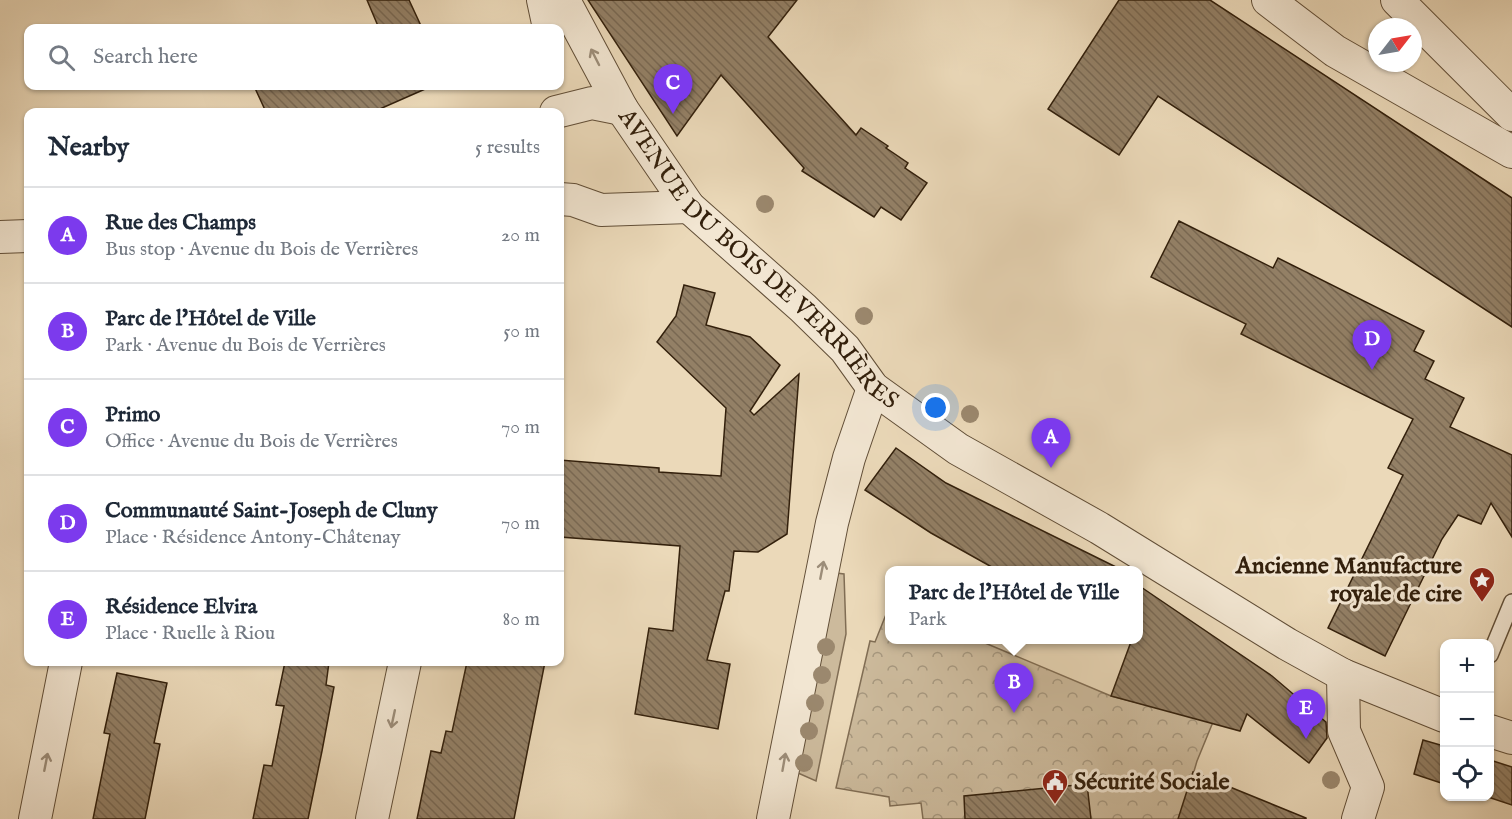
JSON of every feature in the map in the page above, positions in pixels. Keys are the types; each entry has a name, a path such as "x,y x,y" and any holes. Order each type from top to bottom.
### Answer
{"street":[{"path":"543,0 548,24"},
{"name":"AVENUE DU BOIS DE VERRIÈRES","path":"560,0 568,8 621,110 655,155 689,207 803,308 844,349 873,388 958,449 1099,528 1287,644 1343,675 1440,714"},
{"path":"1268,0 1335,51 1512,152"},
{"path":"1397,0 1512,115"},
{"path":"554,108 556,90"},
{"path":"564,110 592,103 621,110"},
{"path":"627,209 643,193 652,176 655,155"},
{"path":"564,194 601,210 689,207"},
{"path":"0,237 24,236"},
{"path":"773,819 832,523 849,458 873,388"},
{"path":"34,819 65,666"},
{"path":"372,819 404,666"},
{"path":"1343,675 1344,731 1368,787 1364,817"},
{"path":"1494,732 1512,738"}],"lane":[{"path":"1494,645 1512,602"}],"green space":[{"path":"836,573 844,574 846,634 816,781 798,773 821,642"},
{"path":"885,617 885,644 988,644 1111,696 1213,722 1197,761 1180,819 923,819 921,803 890,806 889,797 836,788 870,641 875,642"}],"building":[{"path":"367,0 409,0 420,24 377,24"},
{"path":"588,0 797,0 768,37 856,135 861,128 888,146 886,148 908,163 905,168 927,183 901,220 881,207 874,217 802,171 804,168 721,75 677,136"},
{"path":"1119,0 1210,0 1512,198 1512,327 1158,96 1119,155 1048,109"},
{"path":"256,90 423,90 382,108 264,108"},
{"path":"1179,221 1273,268 1278,258 1424,331 1414,351 1434,361 1425,379 1464,398 1450,427 1512,455 1512,537 1491,503 1481,524 1458,515 1442,539 1385,656 1328,628 1403,475 1388,468 1413,419 1241,334 1246,324 1151,277"},
{"path":"684,285 715,293 706,325 750,337 780,365 750,411 754,415 799,374 787,534 758,552 734,551 729,591 725,591 707,660 730,664 718,729 635,714 649,628 673,631 680,546 564,537 564,460 659,468 659,472 721,476 726,408 657,342 676,316"},
{"path":"896,448 946,483 1114,566 990,566 931,533 865,490"},
{"path":"1143,588 1272,676 1326,722 1327,738 1309,763 1247,714 1240,731 1111,696 1130,644 1143,644"},
{"path":"284,666 328,666 326,685 334,687 308,819 253,819 264,765 272,766 284,706 276,705"},
{"path":"466,666 544,666 514,819 417,819 431,751 441,753 446,731 452,732"},
{"path":"117,673 167,683 154,743 160,744 145,819 93,819 110,734 104,733"},
{"path":"1423,740 1440,745 1440,783 1414,774"},
{"path":"1494,761 1512,767 1512,805 1494,799"},
{"path":"1193,772 1306,818 1306,819 1178,819"},
{"path":"1087,784 1091,819 965,819 964,796"}],"place":[{"name":"Primo","path":"673,114"},
{"name":"Communauté Saint-Joseph de Cluny","path":"1372,370"},
{"name":"Rue des Champs","path":"1051,468"},
{"name":"Ancienne Manufacture royale de cire","path":"1482,603"},
{"name":"Parc de l'Hôtel de Ville","path":"1014,713"},
{"name":"Résidence Elvira","path":"1306,739"},
{"name":"Sécurité Sociale","path":"1055,805"}]}
